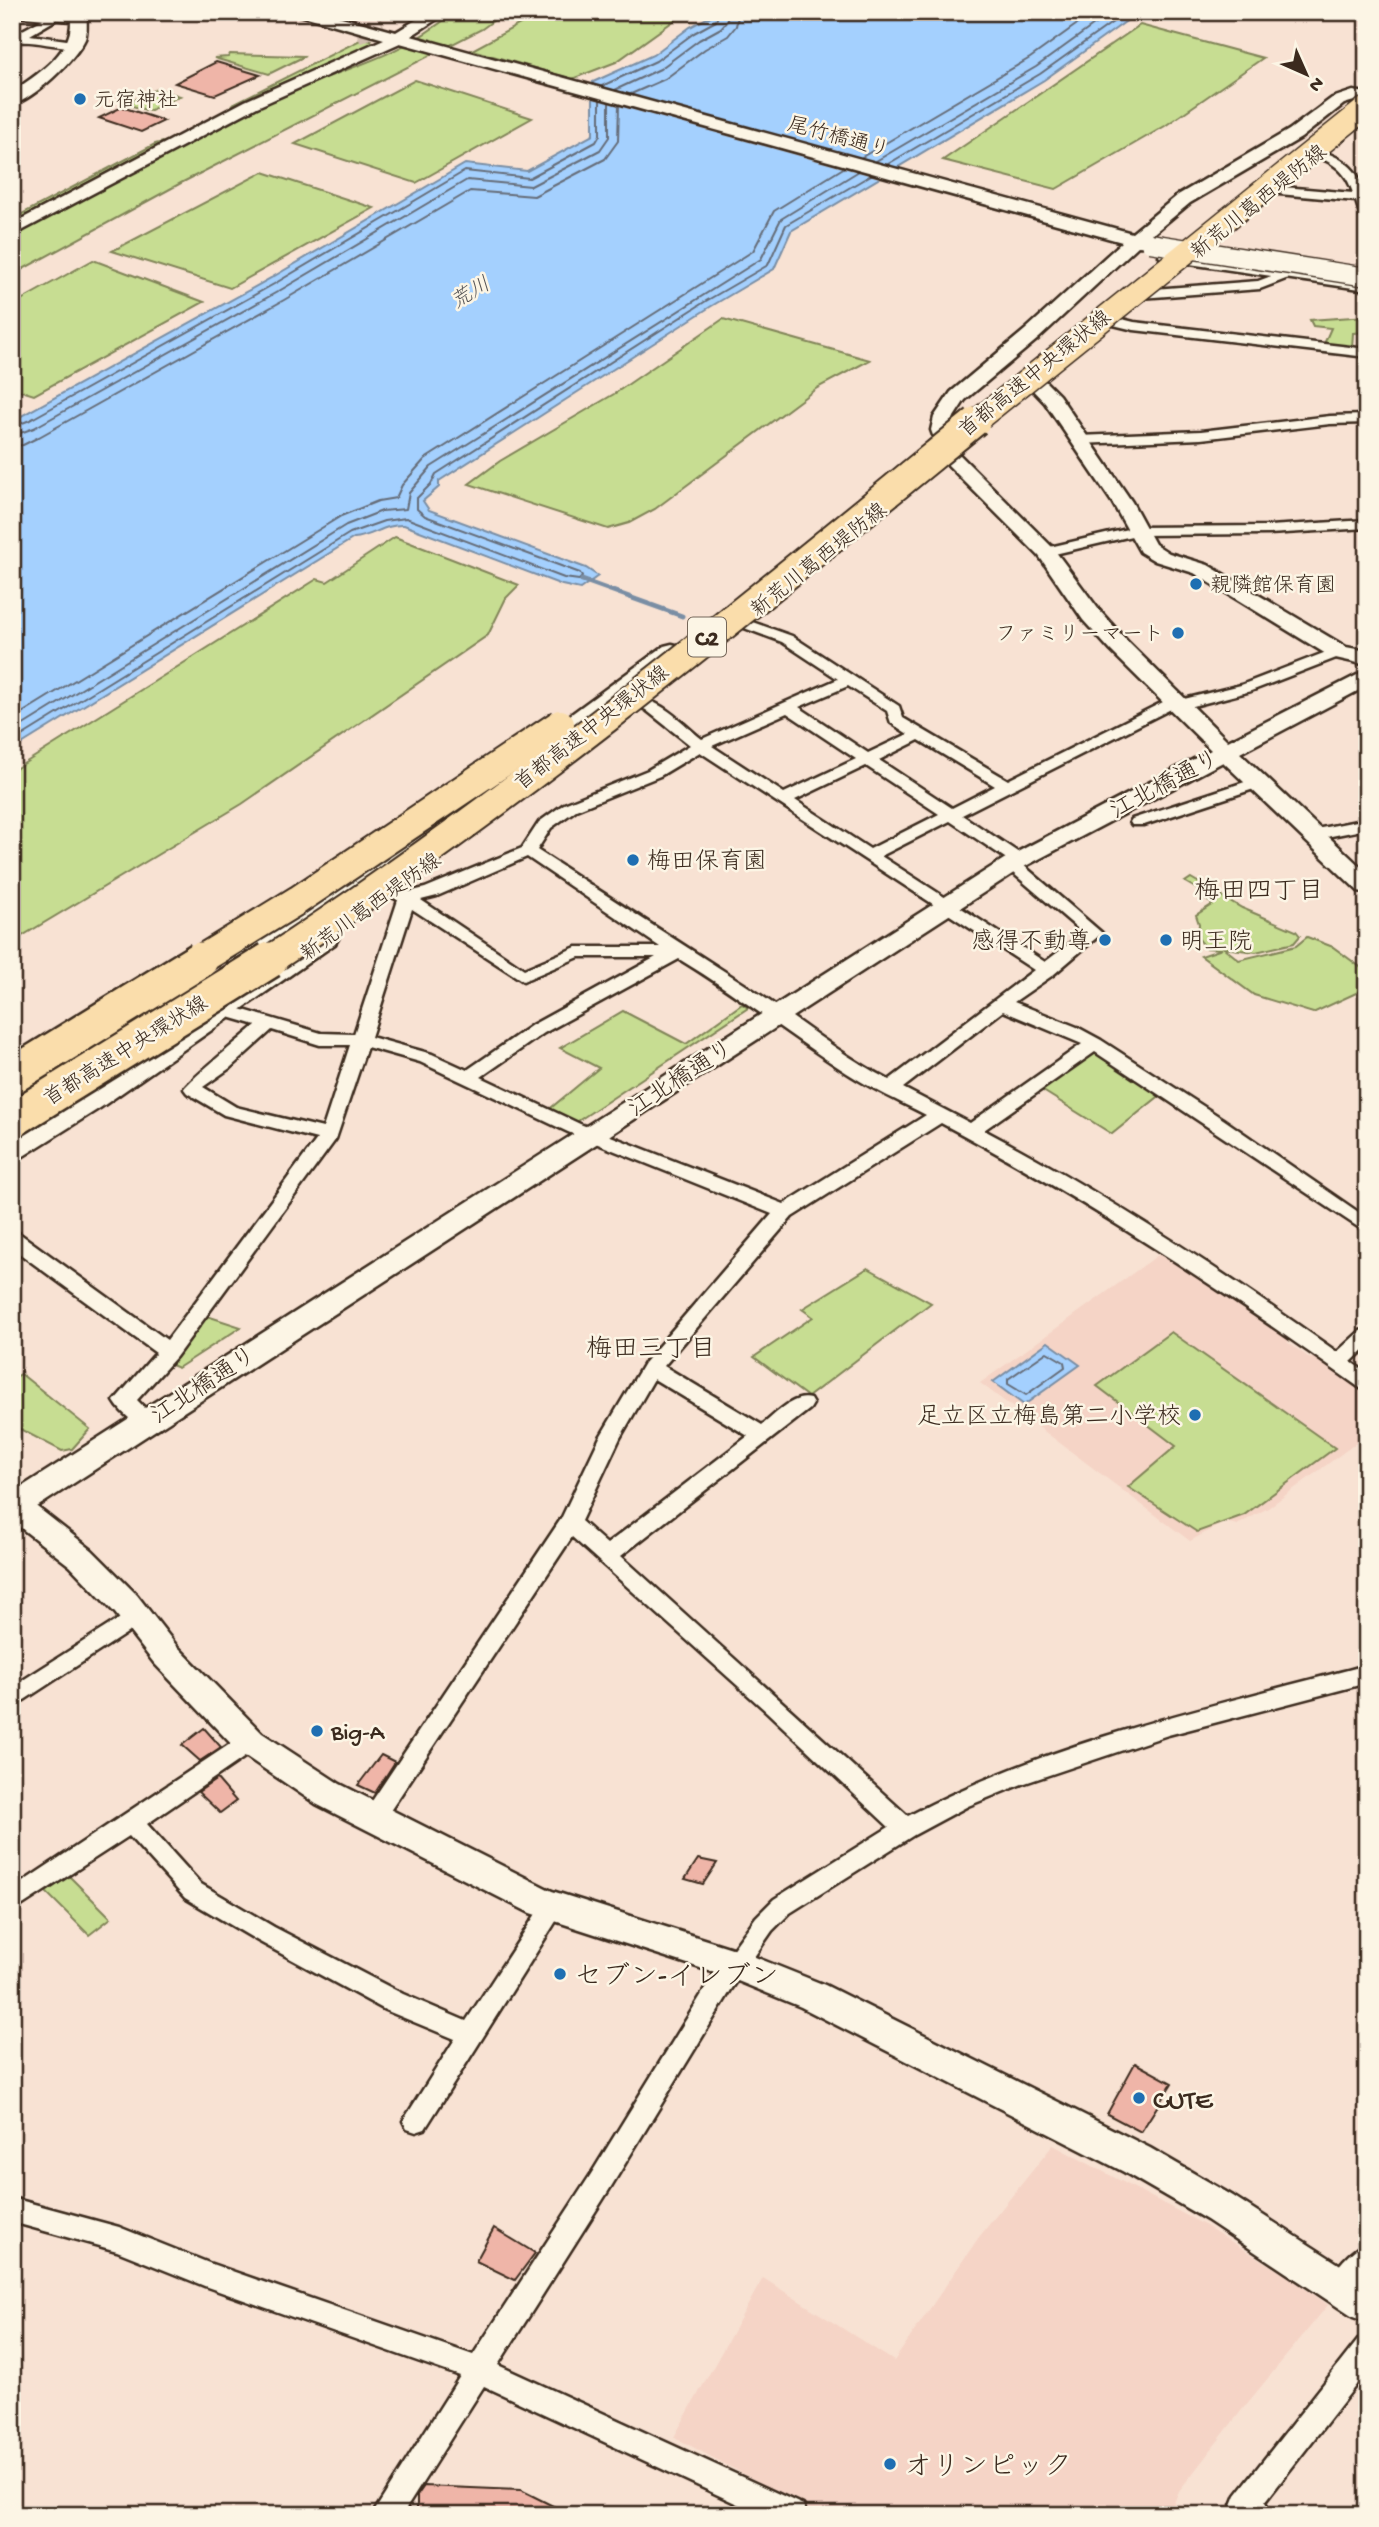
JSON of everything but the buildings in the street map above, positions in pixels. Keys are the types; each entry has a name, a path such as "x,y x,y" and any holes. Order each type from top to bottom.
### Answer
{"highway":[{"name":"首都高速中央環状線","path":"12,1076 310,892 579,711 714,612 1367,90"},
{"name":"首都高速中央環状線","path":"12,1120 259,966 413,862 503,796 753,601 1218,223 1367,107"}],"main road":[{"path":"12,100 49,71 79,36 70,14 23,12"},
{"name":"尾竹橋通り","path":"305,12 1100,231 1171,247 1367,277"},
{"path":"12,231 251,104 405,40 439,12"},
{"path":"12,214 304,62"},
{"path":"1171,247 1184,199 1295,134 1338,101 1353,96 1367,97"},
{"name":"新荒川葛西堤防線","path":"12,1151 91,1102 224,1010 400,895 741,622 945,447 1171,247 1367,97"},
{"path":"153,141 174,136 229,108 251,104"},
{"name":"新荒川葛西堤防線","path":"12,1107 224,974 365,877 1034,381 1141,294 1171,247 1272,190 1367,114"},
{"path":"1171,247 1287,274 1367,285"},
{"path":"1367,268 1171,247 1073,292 1032,334 945,447 1046,552 1091,615 1224,751 1367,886"},
{"path":"1034,381 1043,387 1122,502 1147,548 1161,557 1201,569 1339,652 1367,658"},
{"name":"江北橋通り","path":"13,1506 1016,862 1367,677"},
{"path":"13,1506 81,1558 136,1616 173,1663 250,1742 328,1794 553,1907 735,1964 813,1996 1137,2160 1220,2208 1354,2295"}],"street":[{"path":"14,37 70,14"},
{"path":"14,37 46,43 74,44"},
{"path":"1317,153 1345,164 1354,175 1367,217"},
{"path":"1272,190 1363,198"},
{"path":"1141,294 1260,285 1287,274"},
{"path":"1110,320 1134,326 1367,352"},
{"path":"1079,440 1219,434 1341,419 1367,419"},
{"path":"1046,552 1136,531 1269,530 1367,524"},
{"path":"741,622 787,639 894,709 896,720 1007,786"},
{"path":"869,856 1176,703 1246,688 1339,652"},
{"path":"400,895 431,892 528,851 545,825 570,807 654,773 700,744 790,708 849,680"},
{"path":"639,703 651,707 700,744 1047,971"},
{"path":"790,708 952,814 1016,862 1094,933 888,1090"},
{"path":"784,799 920,734"},
{"path":"1139,822 1257,783"},
{"path":"1311,835 1367,824"},
{"path":"528,851 574,879 679,952 733,984 888,1090 1041,1168 1240,1293 1367,1383"},
{"path":"365,877 400,895 523,976 576,952 679,952"},
{"path":"147,1420 124,1401 169,1352 330,1135 400,895"},
{"path":"468,1078 538,1029 679,952"},
{"path":"1002,1004 1095,1044 1217,1123 1367,1227"},
{"path":"224,1010 320,1039 359,1040 400,1049 591,1135 785,1212"},
{"path":"268,1024 224,1064 193,1086 193,1089 230,1111 295,1129 330,1135"},
{"path":"971,1131 1095,1044"},
{"path":"373,1816 570,1523 610,1437 651,1368 785,1212 940,1115"},
{"path":"12,1238 169,1352"},
{"path":"1338,1362 1367,1336"},
{"path":"651,1368 761,1434"},
{"path":"607,1555 803,1404"},
{"path":"570,1523 906,1828"},
{"path":"12,1699 136,1616"},
{"path":"386,2515 600,2182 735,1964 764,1924 782,1906 906,1828 960,1799 1168,1726 1367,1674"},
{"path":"12,1902 250,1742"},
{"path":"132,1823 193,1891 266,1934 394,2002 472,2035"},
{"path":"416,2121 553,1907"},
{"path":"12,2210 119,2239 208,2275 479,2370 793,2515"},
{"path":"1354,2295 1367,2255"},
{"path":"1259,2515 1245,2505 1367,2349"}],"shaded area":[{"name":"足立区立梅島第二小学校","path":"1161,1253 1216,1287 1291,1340 1287,1342 1311,1359 1314,1357 1367,1395 1367,1435 1268,1508 1237,1525 1225,1522 1190,1541 980,1383"},
{"path":"1053,2145 1206,2226 1328,2305 1179,2491 1169,2515 820,2515 674,2437 763,2278 894,2361 979,2237"}],"green space":[{"path":"454,12 505,12 482,29 181,183 12,275 12,235 258,105 359,66 407,44"},
{"path":"542,12 686,12 616,62 572,79 472,50"},
{"path":"1140,25 1263,58 1165,126 1056,189 943,160"},
{"path":"364,38 371,40 373,45 231,105"},
{"path":"230,54 305,56 269,74 214,58 228,57"},
{"path":"415,80 532,118 416,183 295,144"},
{"path":"157,89 180,96 149,111 126,104"},
{"path":"168,141 12,225 12,219 155,144"},
{"path":"263,172 374,208 230,288 112,251"},
{"path":"93,260 204,302 34,395 12,388 12,305"},
{"path":"1367,316 1367,332 1353,333 1352,348 1324,344 1331,328 1313,326 1310,320"},
{"path":"723,319 870,360 817,388 655,509 629,523 608,529 469,484 500,461 614,394"},
{"path":"395,537 519,585 506,598 488,635 242,804 12,942 12,771 317,579 327,582"},
{"path":"1191,878 1242,908 1296,931 1300,936 1294,943 1256,952 1224,948 1239,960 1296,946 1307,937 1333,947 1367,972 1367,988 1313,1013 1254,995 1201,956 1222,949 1206,948 1198,938 1199,924 1196,915 1213,904 1204,899 1204,893 1185,882"},
{"path":"742,1004 748,1008 575,1123 546,1112 599,1068 560,1048 623,1011 686,1044"},
{"path":"1095,1051 1163,1093 1112,1134 1040,1089"},
{"path":"868,1268 931,1303 808,1397 754,1357 813,1317 802,1309"},
{"path":"207,1316 241,1327 178,1368 168,1364"},
{"path":"1171,1332 1335,1448 1244,1515 1197,1532 1128,1487 1176,1446 1097,1386"},
{"path":"21,1374 90,1429 72,1449 62,1451 12,1425 12,1379"},
{"path":"69,1876 111,1918 89,1935 46,1892"}],"water":[{"name":"荒川","path":"718,12 1139,12 1044,80 791,231 774,269 710,307 439,481 439,487 423,501 429,510 586,568 598,576 580,589 562,585 404,525 390,526 354,538 12,750 12,421 271,278 465,164 527,171 593,135 593,82 653,55 690,27"},
{"path":"1048,1342 1080,1365 1024,1405 993,1382"}],"pier":[{"path":"590,83 901,169 883,179 590,98"}],"waterway":[{"path":"582,580 682,616"}],"tunnel":[{"path":"357,35 383,23"}],"place":[{"name":"元宿神社","path":"80,99"},
{"name":"親隣館保育園","path":"1196,584"},
{"name":"ファミリーマート","path":"1178,633"},
{"name":"梅田保育園","path":"633,860"},
{"name":"感得不動尊","path":"1105,940"},
{"name":"明王院","path":"1166,940"},
{"name":"足立区立梅島第二小学校","path":"1195,1415"},
{"name":"Big-A","path":"317,1731"},
{"name":"セブン-イレブン","path":"560,1974"},
{"name":"CUTE","path":"1139,2098"},
{"name":"オリンピック","path":"890,2464"}],"district":[{"name":"梅田四丁目","path":"1259,889"},
{"name":"梅田三丁目","path":"651,1347"}]}
